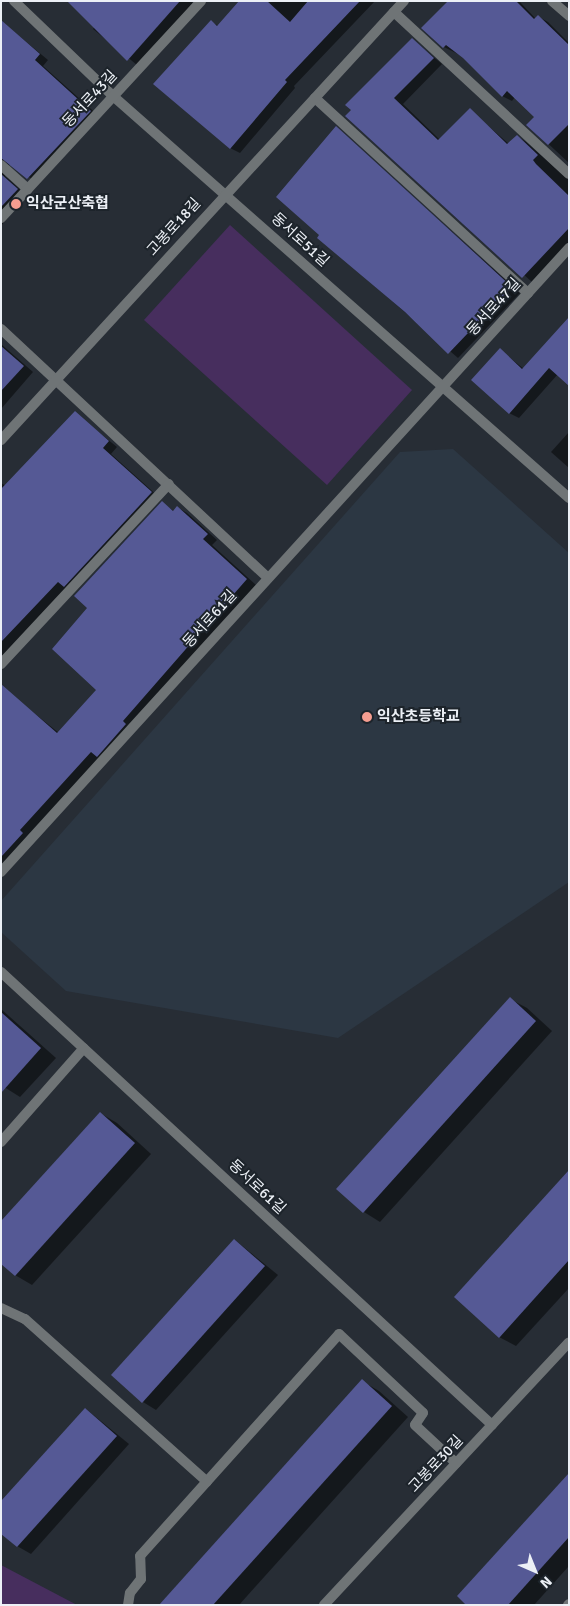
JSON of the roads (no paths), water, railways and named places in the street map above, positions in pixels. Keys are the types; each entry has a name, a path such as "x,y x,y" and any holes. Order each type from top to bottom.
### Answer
{"street":[{"name":"동서로51길","path":"14,1 113,96 226,193 569,498"},
{"name":"동서로43길","path":"1,218 201,1"},
{"name":"고봉로18길","path":"1,440 404,1"},
{"path":"552,1 569,16"},
{"path":"394,12 569,174"},
{"path":"315,98 528,293"},
{"path":"1,165 28,189"},
{"name":"동서로47길","path":"442,387 569,248"},
{"path":"1,329 57,378 268,578"},
{"name":"동서로61길","path":"1,872 442,387"},
{"path":"1,664 169,484"},
{"name":"동서로61길","path":"1,972 492,1425"},
{"path":"1,1142 84,1048"},
{"path":"1,1308 25,1320 207,1482"},
{"path":"128,1605 130,1593 141,1579 140,1556 340,1334 423,1414 415,1425 456,1464"},
{"name":"고봉로30길","path":"324,1605 569,1342"}],"place":[{"name":"익산군산축협","path":"16,204"},
{"name":"익산초등학교","path":"367,717"}]}
